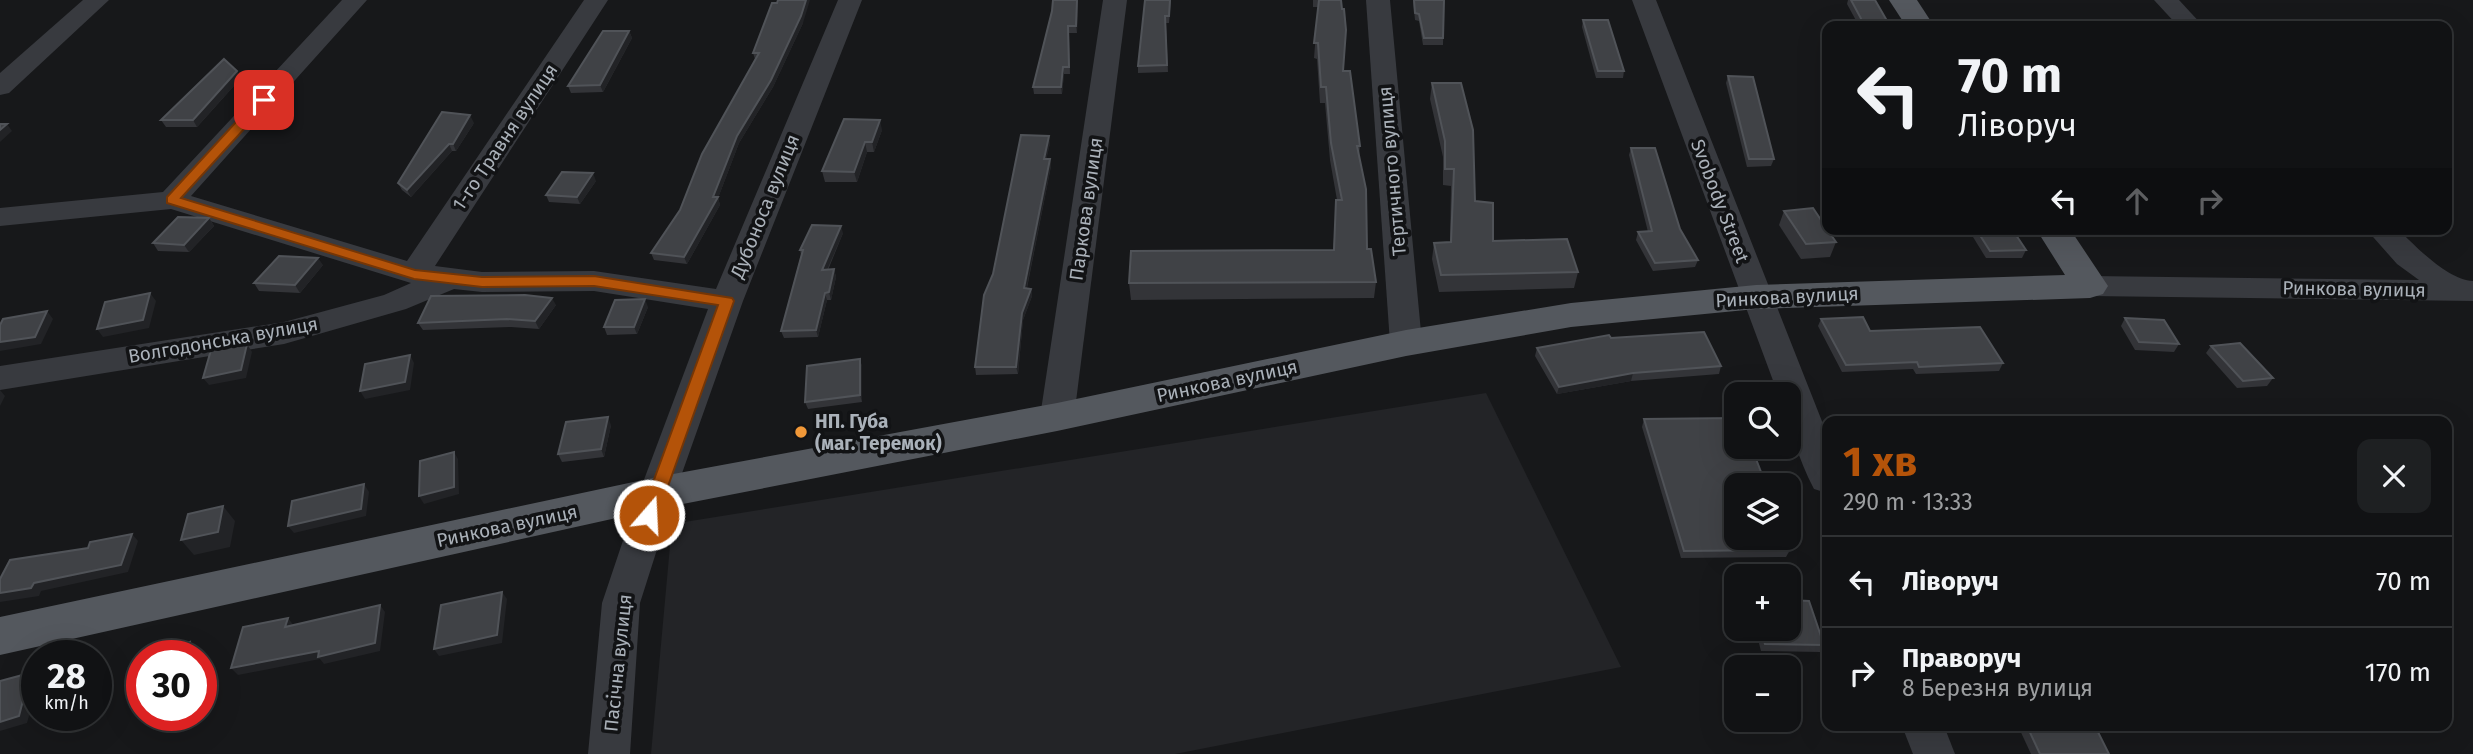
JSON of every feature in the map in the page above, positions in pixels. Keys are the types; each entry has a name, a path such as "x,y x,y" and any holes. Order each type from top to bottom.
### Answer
{"main road":[{"path":"1903,0 1917,21"},
{"path":"2057,235 2090,286"},
{"name":"Ринкова вулиця","path":"0,636 657,493 1058,417 1406,343 1571,315 1756,297 2090,286"}],"street":[{"path":"0,87 97,0"},
{"path":"172,200 355,0"},
{"name":"1-го Травня вулиця","path":"414,274 596,0"},
{"name":"Дубоноса вулиця","path":"657,493 726,301 850,0"},
{"name":"Паркова вулиця","path":"1058,417 1115,0"},
{"name":"Тертичного вулиця","path":"1378,0 1406,343"},
{"name":"Svobody Street","path":"1644,0 1822,466"},
{"path":"2166,0 2186,21"},
{"path":"0,217 172,200 414,274 482,282 594,281 726,301"},
{"path":"2387,235 2408,257 2463,290"},
{"name":"Волгодонська вулиця","path":"0,378 284,333 395,302 444,279 482,282"},
{"name":"Ринкова вулиця","path":"2090,286 2463,290"},
{"name":"Пасічна вулиця","path":"609,754 621,603 657,493"},
{"path":"1925,731 1934,754"}],"shaded area":[{"path":"1486,393 1621,667 1175,754 651,754 672,524"}],"building":[{"path":"778,0 806,0 771,80 737,136 713,197 718,197 684,257 651,253 680,210 702,154 759,53 753,53 772,3 777,3"},
{"path":"1053,0 1077,0 1076,26 1068,26 1069,67 1063,67 1061,87 1033,87 1052,11"},
{"path":"1145,0 1170,0 1169,16 1165,16 1167,65 1138,66"},
{"path":"1319,0 1341,0 1344,9 1346,30 1343,71 1350,71 1360,146 1357,146 1366,189 1367,249 1371,249 1376,282 1129,283 1131,251 1334,250 1336,200 1342,200 1331,143 1326,87 1321,87 1318,43 1314,43"},
{"path":"1414,0 1444,0 1443,38 1424,38 1419,14 1415,13"},
{"path":"1851,0 1875,0 1887,21 1862,21"},
{"path":"1583,20 1608,20 1624,71 1598,71"},
{"path":"603,31 629,31 600,85 568,86"},
{"path":"224,59 237,71 193,120 161,120"},
{"path":"1728,76 1753,77 1774,159 1749,159"},
{"path":"1432,83 1461,83 1473,130 1475,201 1493,203 1493,241 1567,239 1578,272 1441,275 1434,243 1451,242 1454,169 1445,169 1445,141"},
{"path":"442,112 470,115 453,144 449,144 407,190 398,183"},
{"path":"844,119 880,120 872,142 865,142 854,172 822,171"},
{"path":"1021,135 1049,136 1044,159 1050,159 1024,288 1031,289 1022,313 1016,367 975,367 984,295 993,274"},
{"path":"1631,148 1655,148 1680,229 1698,260 1655,263 1638,232 1652,231"},
{"path":"562,172 593,173 577,197 546,195"},
{"path":"1813,208 1822,221 1822,235 1831,235 1836,242 1806,244 1784,211"},
{"path":"178,217 209,218 184,245 153,243"},
{"path":"812,225 841,226 822,270 834,269 829,292 825,293 816,330 781,331 803,250 800,250"},
{"path":"1980,235 2016,235 2026,250 1990,251"},
{"path":"279,256 318,258 295,285 254,283"},
{"path":"150,293 143,320 97,329 105,302"},
{"path":"525,295 552,298 535,321 507,319 418,323 431,296"},
{"path":"645,299 634,327 604,327 615,300"},
{"path":"47,311 35,337 0,342 0,325 3,319"},
{"path":"1863,317 1870,331 1980,327 2003,363 1919,367 1917,362 1846,365 1821,319"},
{"path":"2125,318 2164,320 2179,344 2139,342"},
{"path":"1704,332 1721,366 1633,373 1559,387 1537,348 1609,335 1611,338"},
{"path":"2240,343 2273,378 2243,381 2211,346"},
{"path":"247,344 241,370 203,378 211,350"},
{"path":"410,355 405,382 360,391 365,364"},
{"path":"860,359 860,395 805,402 807,366"},
{"path":"608,417 601,449 558,454 566,422"},
{"path":"1724,418 1724,459 1756,459 1761,473 1724,473 1724,550 1790,550 1684,551 1644,419"},
{"path":"454,452 454,487 419,496 420,461"},
{"path":"364,484 361,509 288,526 292,501"},
{"path":"223,506 218,532 181,540 188,514"},
{"path":"132,534 121,565 34,583 31,588 0,593 0,579 10,560 88,548 90,542"},
{"path":"502,592 497,635 434,649 441,605"},
{"path":"1801,601 1809,601 1822,645 1765,644 1764,641 1801,641"},
{"path":"380,605 375,643 318,657 319,651 231,668 243,627 288,618 285,627"},
{"path":"21,675 19,716 0,722 0,681"},
{"path":"2029,731 2098,731 2109,754 2040,754"}],"place":[{"name":"НП. Губа (маг. Теремок)","path":"801,432"}],"route":[{"path":"264,100 172,200 414,274 482,282 594,281 726,301 649,515"}]}
